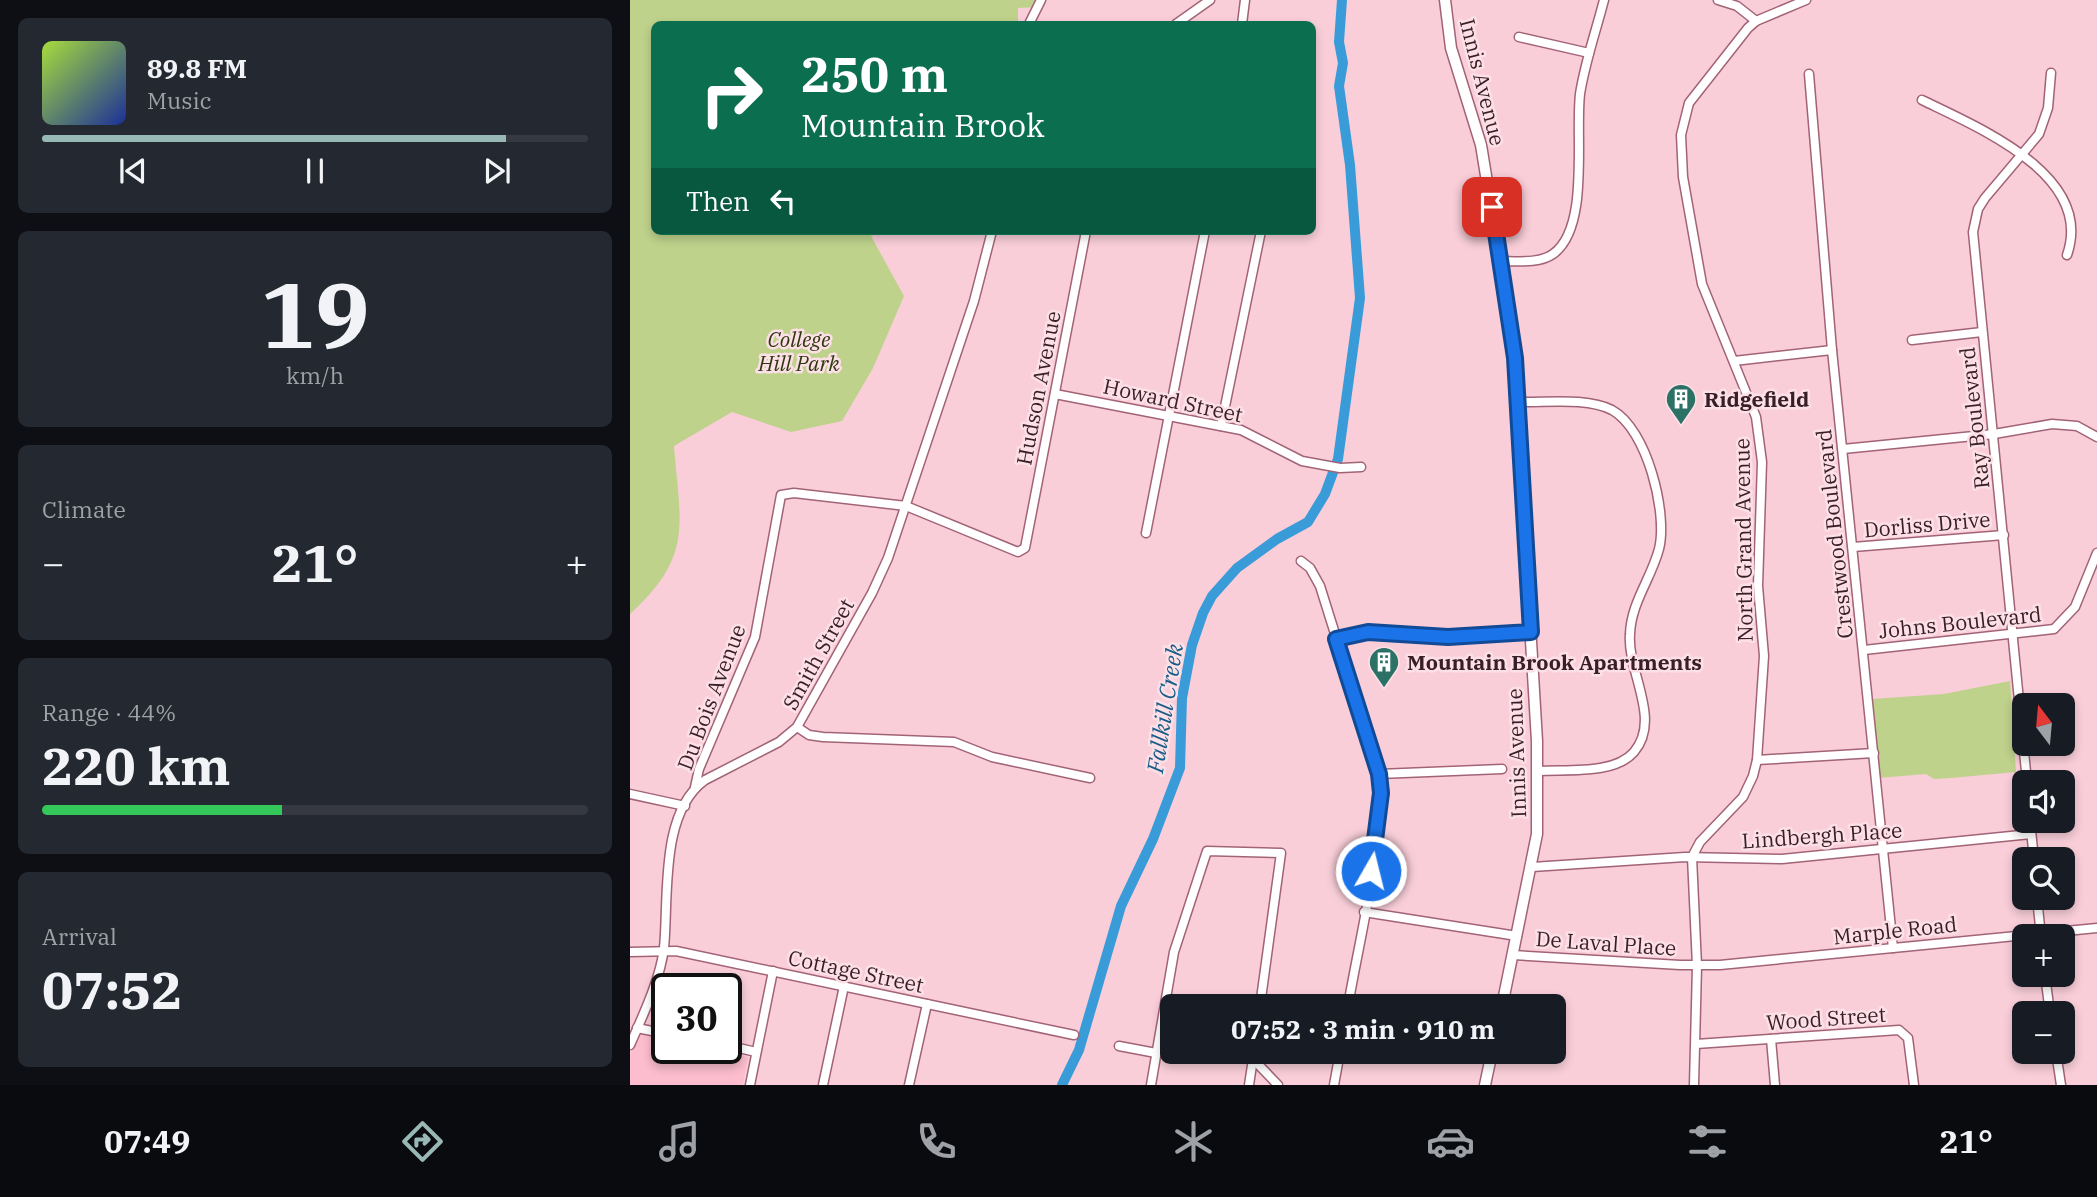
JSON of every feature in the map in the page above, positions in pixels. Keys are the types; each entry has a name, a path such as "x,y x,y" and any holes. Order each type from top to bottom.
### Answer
{"main road":[{"name":"Innis Avenue","path":"1445,0 1451,48 1481,145 1513,341 1531,632 1538,771 1537,834 1505,994"},
{"path":"1485,1085 1489,1064"}],"street":[{"path":"1030,21 1041,0"},
{"path":"1180,21 1210,0"},
{"path":"1242,21 1245,0"},
{"path":"1500,261 1544,259 1560,248 1569,234 1576,199 1578,115 1604,0"},
{"path":"1718,0 1737,6 1756,21"},
{"name":"North Grand Avenue","path":"1692,857 1700,842 1743,797 1757,760 1764,656 1758,586 1762,463 1756,416 1708,304 1700,276 1683,177 1682,124 1689,103 1756,21 1806,0"},
{"path":"1519,37 1590,53"},
{"name":"Ray Boulevard","path":"2026,770 1973,232 1975,220 1985,198 2024,156 2045,121 2050,73"},
{"name":"Crestwood Boulevard","path":"1809,74 1832,350 1893,948"},
{"path":"1922,100 1992,135 2024,156 2052,183 2068,210 2072,236 2067,255"},
{"name":"Smith Street","path":"695,787 779,742 797,727 880,576 975,301 991,235"},
{"name":"Hudson Avenue","path":"906,506 1022,551 1085,235"},
{"path":"1146,533 1204,235"},
{"path":"1221,426 1260,235"},
{"path":"1912,340 1982,332"},
{"path":"1734,360 1832,350"},
{"name":"Howard Street","path":"1055,394 1169,415 1255,435 1302,461 1340,468 1361,467"},
{"path":"1517,402 1587,404 1601,406 1620,416 1649,466 1662,512 1658,550 1635,605 1630,634 1632,661 1646,718 1638,746 1617,764 1538,771"},
{"path":"1843,449 2064,424 2077,426 2097,438"},
{"name":"Du Bois Avenue","path":"695,787 699,769 755,637 781,495 794,493 906,506"},
{"name":"Dorliss Drive","path":"1853,547 2004,535"},
{"name":"Johns Boulevard","path":"1864,650 2042,633 2066,620 2075,607 2097,553"},
{"path":"1301,561 1315,576 1379,774 1381,793 1374,852 1350,994"},
{"path":"1336,639 1368,632 1448,637 1531,632"},
{"path":"797,727 809,734 823,737 954,742 992,757 1090,778"},
{"path":"1757,760 1874,753"},
{"path":"1379,774 1502,769"},
{"path":"630,1045 664,950 667,866 685,806 695,787"},
{"path":"630,794 685,806"},
{"path":"2031,834 2033,847"},
{"name":"Lindbergh Place","path":"1532,867 1692,857 1759,860 2031,834"},
{"path":"1167,994 1174,952 1207,851 1281,853 1262,994"},
{"path":"1692,857 1697,966 1694,1085"},
{"path":"1364,912 1517,936"},
{"name":"Marple Road","path":"2075,931 2097,928"},
{"name":"Marple Road","path":"1697,966 2012,937"},
{"name":"Cottage Street","path":"630,953 664,950 1074,1035"},
{"name":"De Laval Place","path":"1513,955 1697,966"},
{"path":"750,1085 774,971"},
{"path":"823,1085 844,986"},
{"path":"909,1085 927,1004"},
{"path":"637,1028 651,1031"},
{"name":"Wood Street","path":"1696,1044 1899,1030 1906,1033 1908,1038 1914,1085"},
{"path":"1151,1085 1160,1031"},
{"path":"1772,1039 1775,1085"},
{"path":"1119,1046 1156,1053"},
{"path":"742,1049 756,1052"},
{"path":"1249,1085 1252,1064"},
{"path":"1260,1064 1278,1085"},
{"path":"1334,1085 1338,1064"},
{"path":"2058,1064 2061,1085"}],"shaded area":[{"path":"639,1034 651,1037 651,1064 742,1064 742,1056 748,1057 743,1085 630,1085 630,1055"}],"green space":[{"name":"College Hill Park","path":"630,0 1041,0 1038,7 1018,8 1018,21 651,21 651,235 874,235 871,236 904,296 873,368 842,421 791,432 732,412 674,446 680,518 674,556 651,593 630,614"},
{"path":"2010,681 2012,756 2015,756 2016,770 1934,779 1926,774 1878,778 1872,699 1944,694"}],"waterway":[{"name":"Fallkill Creek","path":"1062,1085 1079,1050 1121,906 1153,839 1180,768 1182,698 1192,645 1203,613 1212,596 1237,568 1277,539 1308,522 1325,494 1338,459 1360,298 1350,165 1339,86 1343,63 1339,42 1342,0"}],"place":[{"name":"Ridgefield","path":"1681,426"},
{"name":"Mountain Brook Apartments","path":"1384,689"}],"route":[{"path":"1371,871 1381,793 1379,774 1336,639 1368,632 1448,637 1531,632 1515,358 1492,207"}]}
